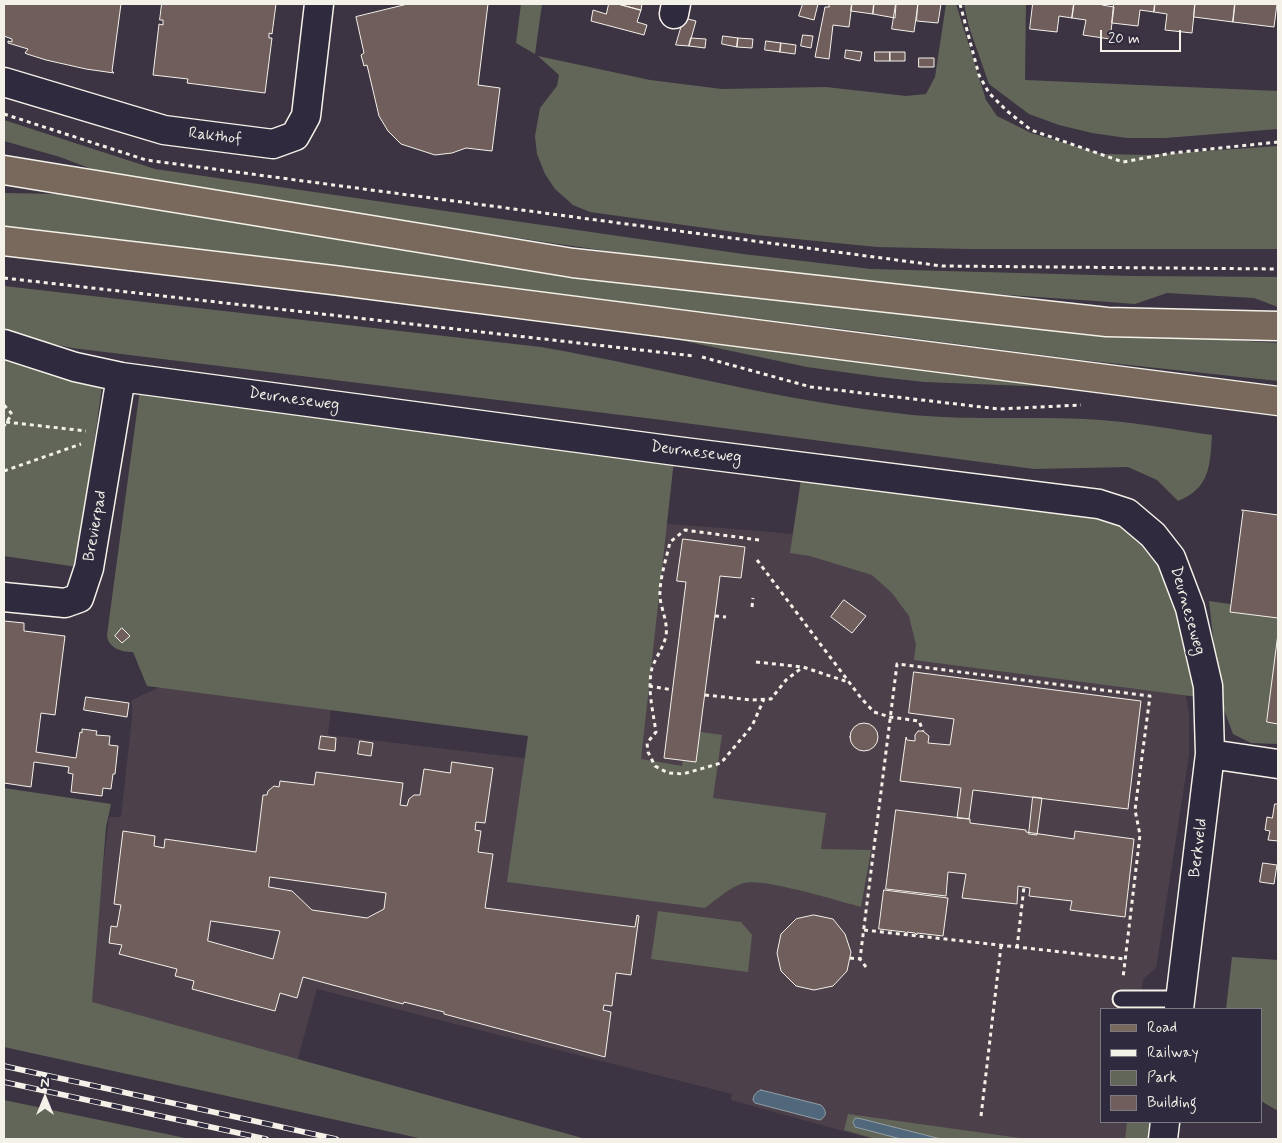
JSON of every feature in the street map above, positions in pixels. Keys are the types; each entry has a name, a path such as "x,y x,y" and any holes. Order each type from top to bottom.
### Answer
{"main road":[{"path":"4,170 573,263 1107,322 1278,326"},
{"path":"4,241 334,280 1278,401"}],"street":[{"name":"Rakthof","path":"4,82 164,130 273,144 295,136 306,116 320,4"},
{"name":"Deurneseweg","path":"4,344 75,367 121,377 666,450 1099,504 1127,513 1153,535 1172,558 1190,608 1208,686 1210,754"},
{"name":"Brevierpad","path":"4,597 65,603 78,598 89,568 121,377"},
{"path":"1210,754 1278,764"},
{"name":"Berkveld","path":"1180,1004 1210,754"},
{"path":"1163,1139 1165,1123"}],"lane":[{"path":"1120,999 1180,1004"}],"path":[{"path":"960,4 979,75 989,93 1007,111 1031,130 1123,162 1172,152 1278,142"},
{"path":"4,114 146,160 942,266 1278,269"},
{"path":"4,278 704,358 811,387 999,409 1084,405"},
{"path":"4,405 12,414 5,424 112,434"},
{"path":"4,471 112,434"},
{"path":"760,540 685,530 670,542 661,581 660,598 665,616 666,635 661,651 653,666 649,686 656,732 648,743 648,752 655,766 668,773 683,774 721,763 752,726 764,700"},
{"path":"757,560 849,682 874,712 890,717 919,721 923,731"},
{"path":"752,607 753,598"},
{"path":"715,616 726,617"},
{"path":"756,662 803,668 849,682"},
{"path":"866,967 860,959 897,664 1150,696 1135,810 1140,835 1120,999"},
{"path":"706,694 752,700 771,699 786,680 803,668"},
{"path":"1053,690 1054,684"},
{"path":"649,686 672,690"},
{"path":"1017,948 1024,887"},
{"path":"864,930 1125,960"},
{"path":"981,1116 1002,946"},
{"path":"850,958 860,959"}],"shaded area":[{"path":"656,523 761,531 1130,568 1179,658 1189,714 1189,755 1156,968 1143,979 1139,1008 1100,1008 1100,1123 1136,1123 1133,1139 872,1139 731,1100 732,1094 317,989 296,1065 87,1008 109,817 121,817 132,718 132,700 162,686 331,707 328,735 624,770"}],"green space":[{"path":"521,4 542,4 535,54 516,43"},
{"path":"946,4 956,4 986,100 997,116 1031,133 1102,154 1148,155 1278,146 1278,249 969,249 877,247 756,235 590,212 573,205 555,189 545,174 537,154 535,136 540,108 557,86 559,75 538,56 650,80 722,89 826,87 906,96 926,94 935,77"},
{"path":"964,4 1026,4 1025,80 1278,91 1278,129 1165,138 1127,138 1092,133 1059,125 1029,114 989,84 969,27"},
{"path":"4,120 155,169 743,254 871,269 1132,276 1278,277 1278,307 1254,298 1167,293 1135,304 991,294 803,276 601,250 399,220 97,171 60,157 4,141"},
{"path":"4,193 61,194 629,284 1030,327 1278,343 1278,381 1073,359 4,226"},
{"path":"4,286 541,347 767,393 904,414 949,417 1085,419 1212,435 1209,466 1197,490 1178,501 1157,480 1128,467 1034,469 662,420 72,348 4,332"},
{"path":"665,337 709,339 951,370 1052,387 924,382 879,377 807,367"},
{"path":"4,354 102,386 77,567 4,556"},
{"path":"140,389 674,460 641,759 682,766 687,730 722,735 713,798 826,813 821,849 871,850 861,907 819,895 754,882 734,887 705,908 507,882 528,736 147,686 133,652 116,648 110,643 107,635"},
{"path":"801,479 1091,513 1122,525 1149,550 1169,582 1198,697 914,660 916,645 909,616 892,593 872,575 810,556 790,553"},
{"path":"1209,601 1278,611 1278,744 1251,743 1233,734 1220,699"},
{"path":"4,788 111,804 106,827 92,1002 586,1139 423,1139 4,1047"},
{"path":"658,911 741,922 752,935 748,972 651,959"},
{"path":"1232,957 1278,960 1278,1111 1262,1102 1262,1008 1226,1008"},
{"path":"4,1100 190,1139 4,1139"},
{"path":"848,1114 1027,1139 876,1139 844,1130"},
{"path":"1127,1123 1152,1123 1150,1139 1125,1139"}],"water":[{"path":"761,1090 821,1105 825,1115 820,1120 755,1103 753,1100 754,1096"},
{"path":"856,1118 941,1139 901,1139 855,1127 853,1122"}],"building":[{"path":"4,4 121,4 112,71 114,73 46,60 25,53 28,49 8,43 8,41 12,42 12,39 4,36"},
{"path":"162,4 276,4 272,34 269,33 269,38 272,38 265,93 187,83 188,79 153,75 159,24 163,25 163,20 160,20"},
{"path":"408,4 488,4 478,85 500,88 492,151 466,148 452,153 435,155 401,144 388,131 379,116 367,65 364,66 361,55 364,53 356,17"},
{"path":"609,4 618,4 641,10 637,22 647,25 644,35 591,21 593,10 606,14"},
{"path":"618,4 642,4 641,10"},
{"path":"803,4 818,4 814,20 799,16"},
{"path":"829,4 852,4 849,27 833,25 829,59 815,57 825,7 829,7"},
{"path":"852,4 874,4 873,14 851,11"},
{"path":"874,4 896,4 895,18 873,14"},
{"path":"896,4 918,4 914,32 892,29"},
{"path":"918,4 941,4 938,23 917,21"},
{"path":"1033,4 1074,4 1072,18 1059,16 1057,32 1030,29"},
{"path":"1074,4 1102,4 1114,7 1110,39 1083,35 1086,20 1072,18"},
{"path":"1114,4 1155,4 1154,12 1140,10 1138,26 1112,23"},
{"path":"1155,4 1195,4 1192,33 1165,30 1167,14 1154,12"},
{"path":"1195,4 1235,4 1233,22 1194,17"},
{"path":"1235,4 1277,4 1274,27 1233,22"},
{"path":"684,18 696,21 689,46 676,45"},
{"path":"803,35 813,36 811,48 801,46"},
{"path":"723,36 738,38 737,47 722,44"},
{"path":"691,38 706,39 705,48 689,46"},
{"path":"738,38 753,39 752,48 737,47"},
{"path":"766,41 781,43 780,52 765,50"},
{"path":"781,43 796,45 795,54 780,52"},
{"path":"846,50 862,52 860,61 845,58"},
{"path":"875,52 890,52 890,61 875,61"},
{"path":"890,52 905,52 905,61 890,61"},
{"path":"919,58 934,58 934,67 919,67"},
{"path":"1242,510 1278,515 1278,618 1230,612"},
{"path":"683,539 745,547 741,578 720,576 696,762 664,758 686,582 677,581"},
{"path":"844,600 866,616 852,633 831,617"},
{"path":"4,621 24,623 24,631 65,636 55,715 41,713 36,752 76,758 82,729 97,731 96,735 110,736 109,745 118,746 115,774 113,774 111,789 103,788 102,796 71,792 73,774 68,773 69,767 34,762 31,787 4,783"},
{"path":"122,628 130,636 122,643 115,636"},
{"path":"1278,634 1278,724 1267,722"},
{"path":"914,672 1141,701 1128,809 973,790 969,819 957,818 961,788 900,781 906,737 907,740 915,741 915,735 918,731 923,731 929,736 928,743 950,745 954,719 909,713"},
{"path":"86,697 129,703 127,717 84,710"},
{"path":"864,723 874,727 878,737 874,747 864,751 854,747 850,737 854,727"},
{"path":"321,736 336,738 335,751 319,749"},
{"path":"360,741 373,743 371,756 358,754"},
{"path":"452,762 493,768 485,823 476,822 475,830 481,831 478,852 493,854 485,908 635,927 637,915 639,916 631,975 616,973 612,1006 604,1005 603,1010 611,1012 605,1057 444,1014 444,1012 404,1002 403,1004 303,977 297,998 280,993 275,1011 192,989 194,981 175,976 177,969 119,954 122,945 109,943 111,926 117,927 121,905 114,904 123,831 155,836 154,846 164,848 165,839 256,852 263,795 267,795 268,791 274,786 279,787 280,781 314,785 316,772 403,783 400,805 407,806 409,799 414,795 420,795 424,769 450,773","holes":["270,877 386,893 384,909 367,918 312,910 292,891 269,887","211,921 280,931 273,959 208,941"]},
{"path":"1033,797 1042,798 1037,835 1029,834"},
{"path":"1275,804 1278,804 1278,841 1268,840 1270,831 1265,830 1267,817 1272,818"},
{"path":"896,810 970,819 970,823 1026,830 1026,832 1074,839 1075,831 1134,839 1125,917 1070,910 1072,901 1029,896 1030,888 1018,886 1017,904 962,898 966,874 948,872 946,896 886,889"},
{"path":"1263,863 1277,865 1274,884 1260,882"},
{"path":"884,890 948,898 943,936 917,933 917,935 907,932 907,934 905,932 879,929"},
{"path":"814,915 833,919 845,934 851,952 847,971 833,986 814,990 796,986 781,971 777,953 781,934 796,919"}],"railway":[{"path":"4,1066 336,1139"},
{"path":"4,1082 266,1139"}]}
